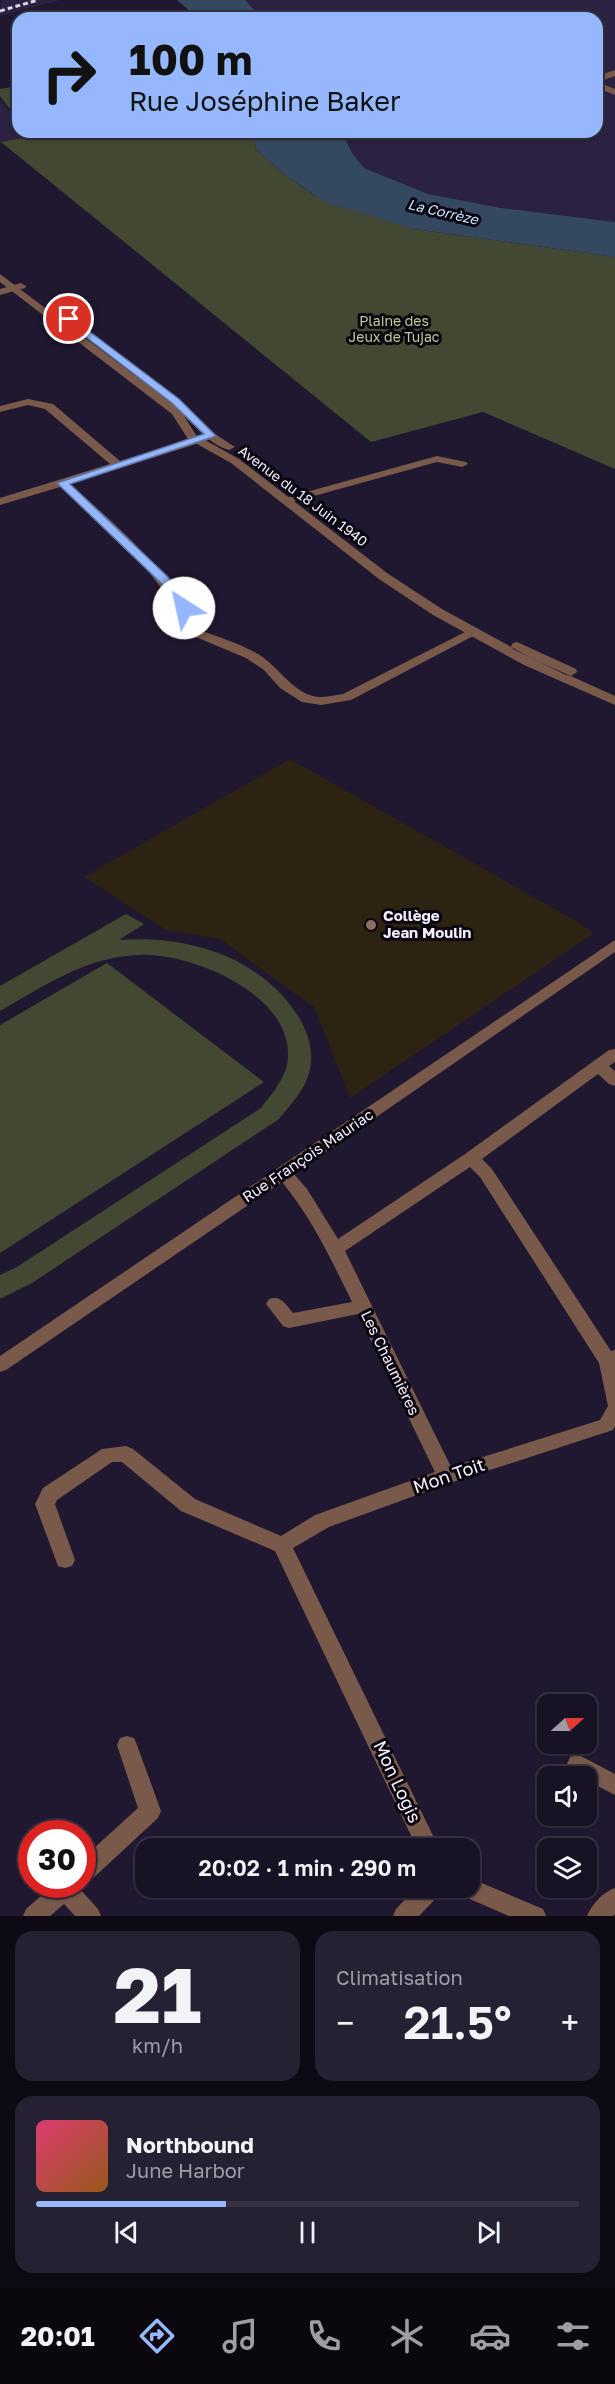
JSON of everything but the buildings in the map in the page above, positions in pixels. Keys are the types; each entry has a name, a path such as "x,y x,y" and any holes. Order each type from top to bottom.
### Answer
{"street":[{"path":"615,92 615,98"},
{"name":"Avenue du 18 Juin 1940","path":"0,269 18,287 181,417 192,437 235,461 291,499 434,604 555,665 615,691"},
{"name":"Avenue du 18 Juin 1940","path":"0,276 138,371 176,401 211,436 245,457 383,576 397,582 437,612 539,669 615,702"},
{"path":"0,292 18,287"},
{"path":"0,409 28,402 49,405 118,465"},
{"path":"0,502 211,436"},
{"path":"291,499 437,459 462,464"},
{"path":"62,483 164,580 184,608 195,632 251,655 269,667 285,686 307,699 321,701 346,697 473,633"},
{"name":"Rue François Mauriac","path":"0,1365 615,945"},
{"path":"335,1249 471,1158 615,1054"},
{"path":"599,1066 615,1080"},
{"path":"471,1158 486,1173 611,1360 615,1402"},
{"name":"Les Chaumières","path":"284,1173 301,1193 335,1249 446,1476"},
{"path":"275,1304 289,1321 362,1307"},
{"name":"Mon Toit","path":"282,1545 322,1521 446,1476 606,1425 615,1411"},
{"path":"65,1560 45,1504 50,1494 110,1454 126,1454 188,1505 282,1545"},
{"name":"Mon Logis","path":"282,1545 423,1838"},
{"path":"96,1861 150,1811 127,1745"},
{"path":"577,1764 615,1785"},
{"path":"480,1893 535,1916"},
{"path":"34,1916 55,1898"},
{"path":"76,1898 90,1916"},
{"path":"404,1916 421,1898"},
{"path":"598,1916 615,1898"}],"shaded area":[{"path":"1,0 60,0 12,12 0,16"},
{"path":"245,0 615,0 615,222 501,208 428,194 364,168 352,153 345,138 603,138 603,12 256,12"},
{"path":"0,100 12,114 12,138 26,138 0,143"},
{"name":"Collège Jean Moulin","path":"290,759 594,933 350,1098 315,1008 220,939 166,930 84,877"}],"green space":[{"path":"12,87 12,112 0,96 0,89"},
{"name":"Plaine des Jeux de Tujac","path":"24,138 253,138 256,149 286,176 314,195 414,229 615,257 615,469 483,412 371,442 1,142"},
{"path":"126,914 144,924 119,940 169,941 194,946 218,953 261,976 280,993 303,1026 311,1054 308,1076 298,1096 279,1119 32,1283 0,1299 0,1275 17,1267 261,1108 283,1077 287,1065 287,1041 277,1019 260,1000 238,983 212,971 186,961 160,956 119,957 83,967 0,1011 0,986"},
{"path":"107,963 264,1082 0,1253 0,1025"}],"water":[{"path":"177,0 245,0 256,12 191,12"},
{"name":"La Corrèze","path":"253,138 345,138 352,153 364,168 428,194 501,208 615,222 615,257 414,229 325,202 286,176 256,149"}],"railway":[{"path":"0,11 38,0"}],"place":[{"name":"Collège Jean Moulin","path":"371,925"}],"route":[{"path":"69,319 176,401 211,436 62,483 132,547 164,580 184,608"}]}
